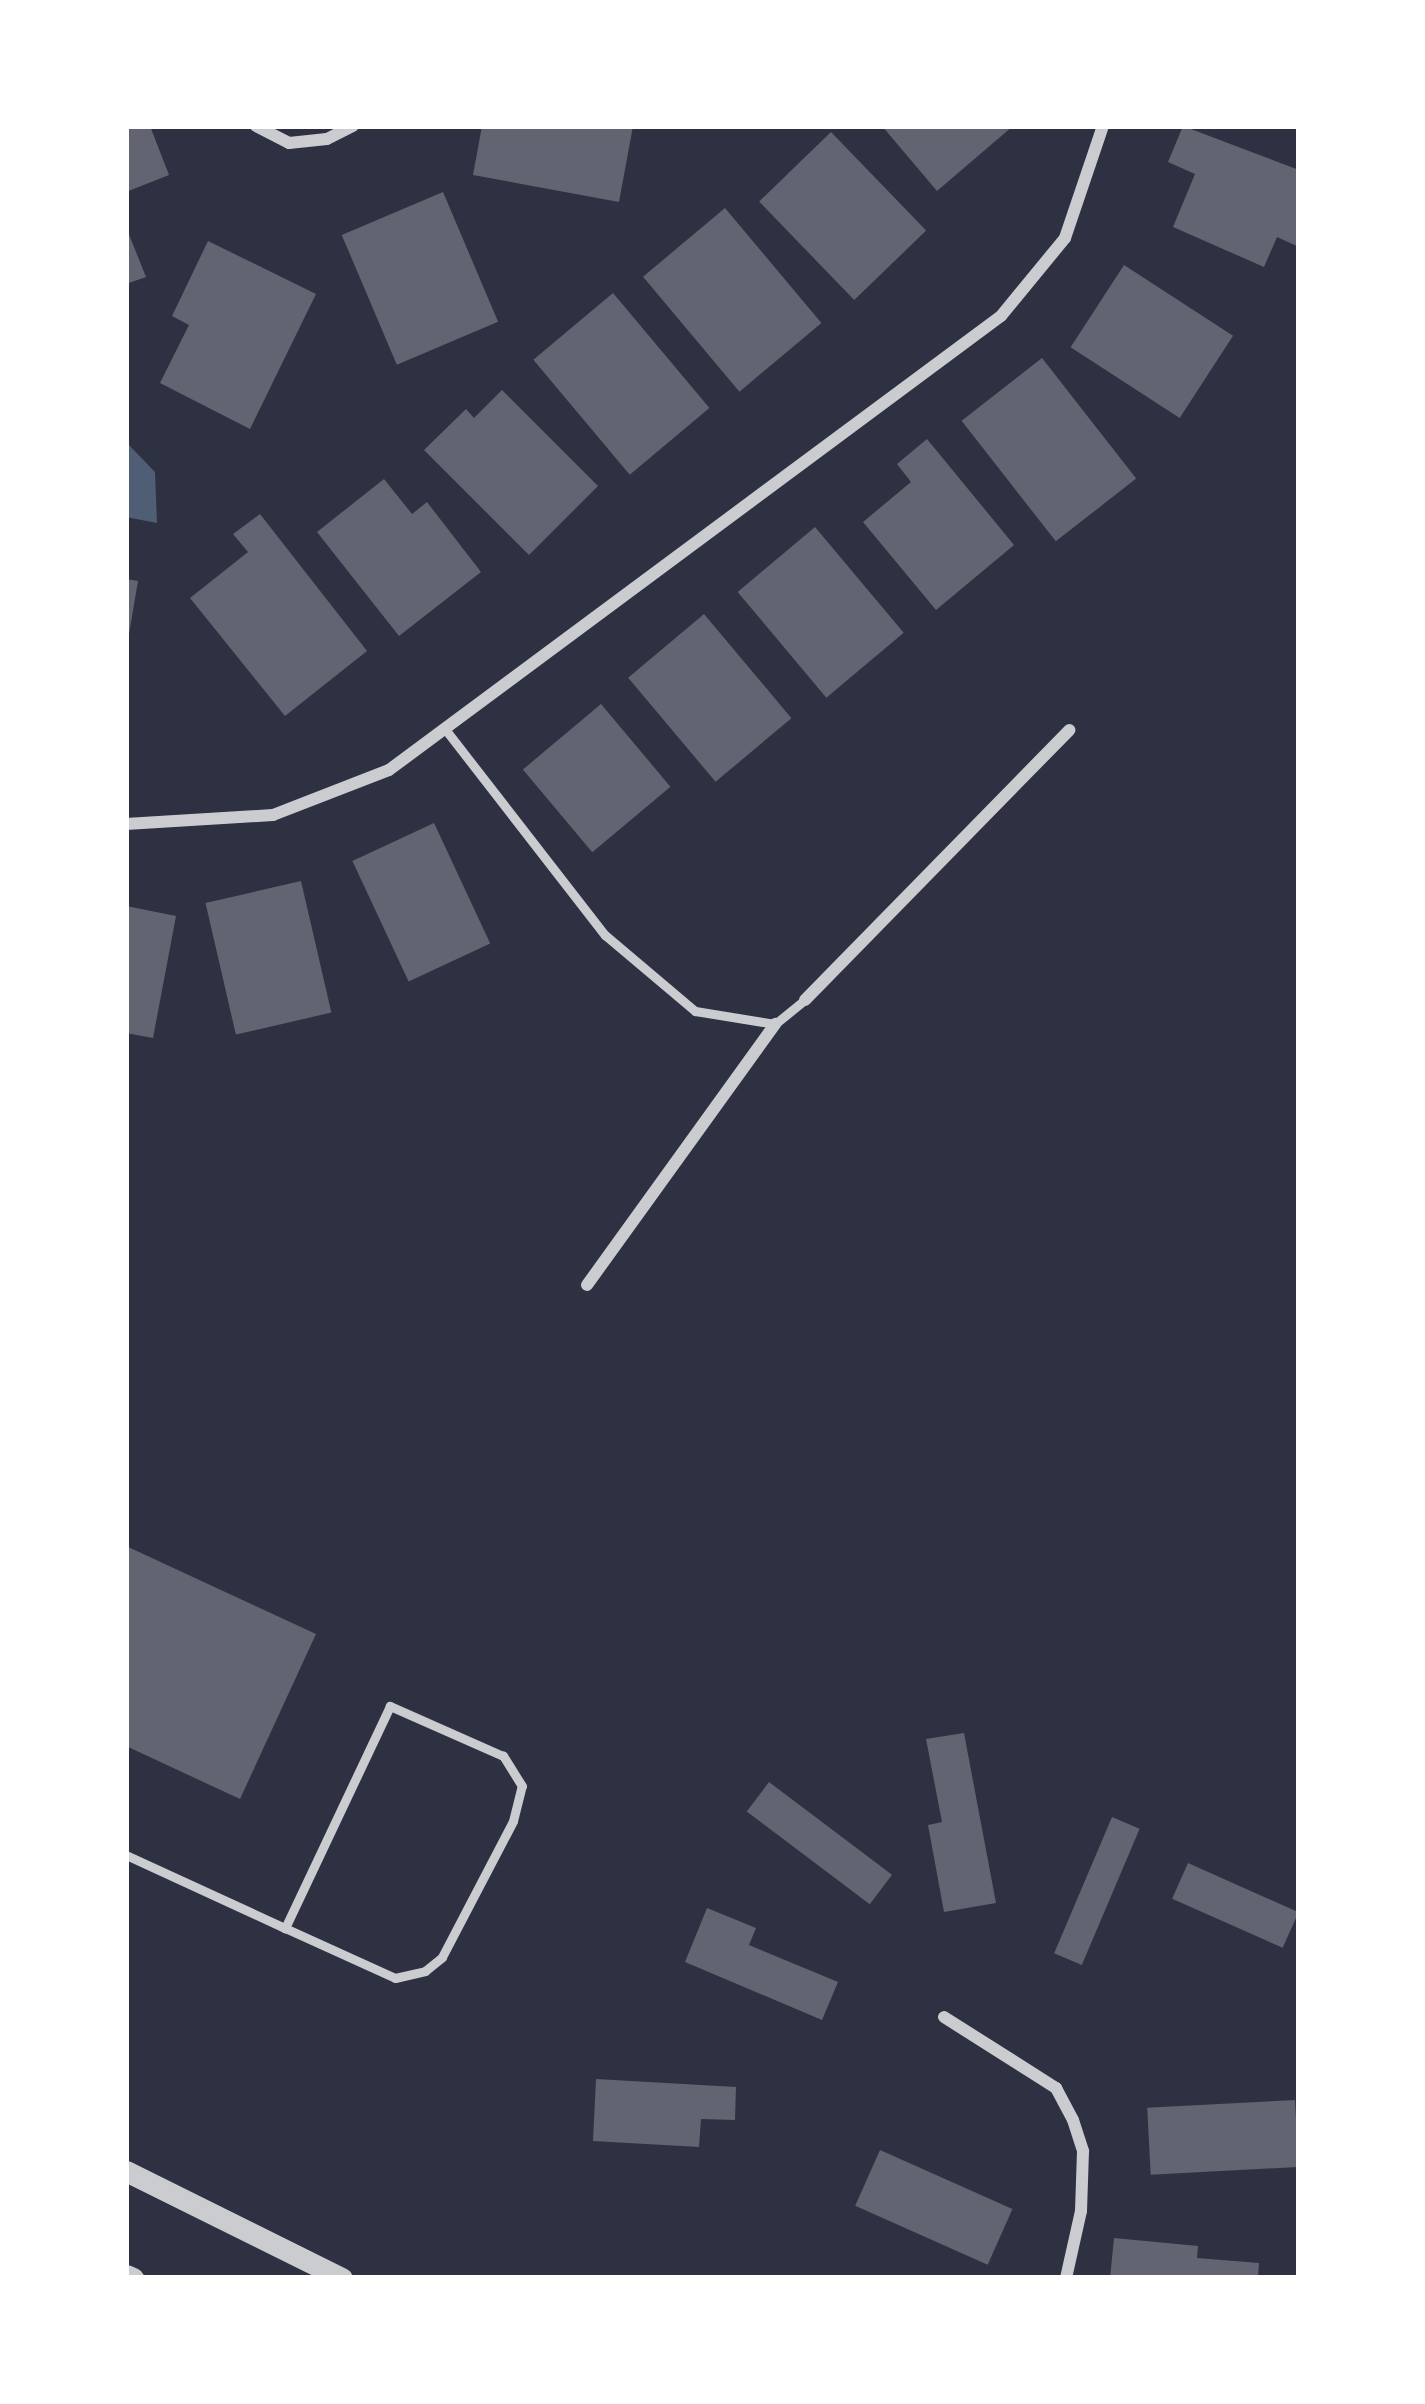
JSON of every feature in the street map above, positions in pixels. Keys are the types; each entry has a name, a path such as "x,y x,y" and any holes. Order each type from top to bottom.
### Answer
{"street":[{"path":"256,126 289,143 327,139 353,126"},
{"path":"126,824 273,814 389,770 1000,316 1065,238 1103,126"},
{"path":"806,1000 1069,730"},
{"path":"587,1285 775,1024"},
{"path":"944,2018 1055,2087 1073,2120 1083,2151 1082,2211 1066,2278"},
{"path":"126,2171 342,2278"}],"lane":[{"path":"445,729 605,935 695,1011 775,1024 806,1000"},
{"path":"126,1855 285,1928 395,1978 425,1971 442,1957 513,1820 522,1786 503,1756 390,1706 285,1928"}],"water":[{"path":"126,442 155,472 157,523 126,517"}],"building":[{"path":"150,126 169,175 126,192 126,128"},
{"path":"482,126 633,126 619,202 473,175"},
{"path":"882,126 1013,126 937,191"},
{"path":"1183,126 1299,170 1299,247 1277,237 1264,267 1173,227 1195,174 1168,162"},
{"path":"831,132 926,231 854,300 759,201"},
{"path":"443,192 498,322 397,365 342,235"},
{"path":"725,208 821,323 739,392 643,277"},
{"path":"126,227 146,277 126,284"},
{"path":"208,241 316,294 250,429 160,383 189,325 172,316"},
{"path":"1124,265 1233,336 1180,418 1071,347"},
{"path":"613,293 709,408 630,475 533,360"},
{"path":"1042,358 1136,479 1056,541 962,421"},
{"path":"502,390 598,486 529,555 424,450 466,409 474,418"},
{"path":"927,439 1014,545 936,610 863,522 911,482 897,464"},
{"path":"384,479 412,514 427,502 481,572 399,636 317,532"},
{"path":"260,514 367,651 285,716 190,598 248,552 233,534"},
{"path":"815,527 904,633 826,698 738,592"},
{"path":"126,579 138,581 128,640 126,640"},
{"path":"704,614 791,718 716,782 628,678"},
{"path":"601,704 670,787 592,852 523,770"},
{"path":"434,823 490,944 409,982 352,861"},
{"path":"301,881 331,1013 236,1035 206,903"},
{"path":"126,906 176,916 153,1038 126,1033"},
{"path":"126,1546 316,1634 240,1799 126,1746"},
{"path":"964,1733 996,1903 944,1912 928,1825 942,1822 926,1739"},
{"path":"769,1782 892,1875 870,1904 747,1812"},
{"path":"1112,1817 1140,1829 1082,1965 1054,1953"},
{"path":"1188,1863 1299,1912 1283,1948 1172,1899"},
{"path":"707,1908 756,1928 749,1945 838,1982 822,2020 685,1962"},
{"path":"596,2079 736,2087 735,2120 701,2119 699,2147 593,2141"},
{"path":"1295,2100 1299,2167 1151,2175 1147,2108"},
{"path":"880,2150 1012,2209 988,2265 855,2206"},
{"path":"1114,2238 1198,2246 1197,2258 1259,2263 1258,2278 1110,2278"}]}
